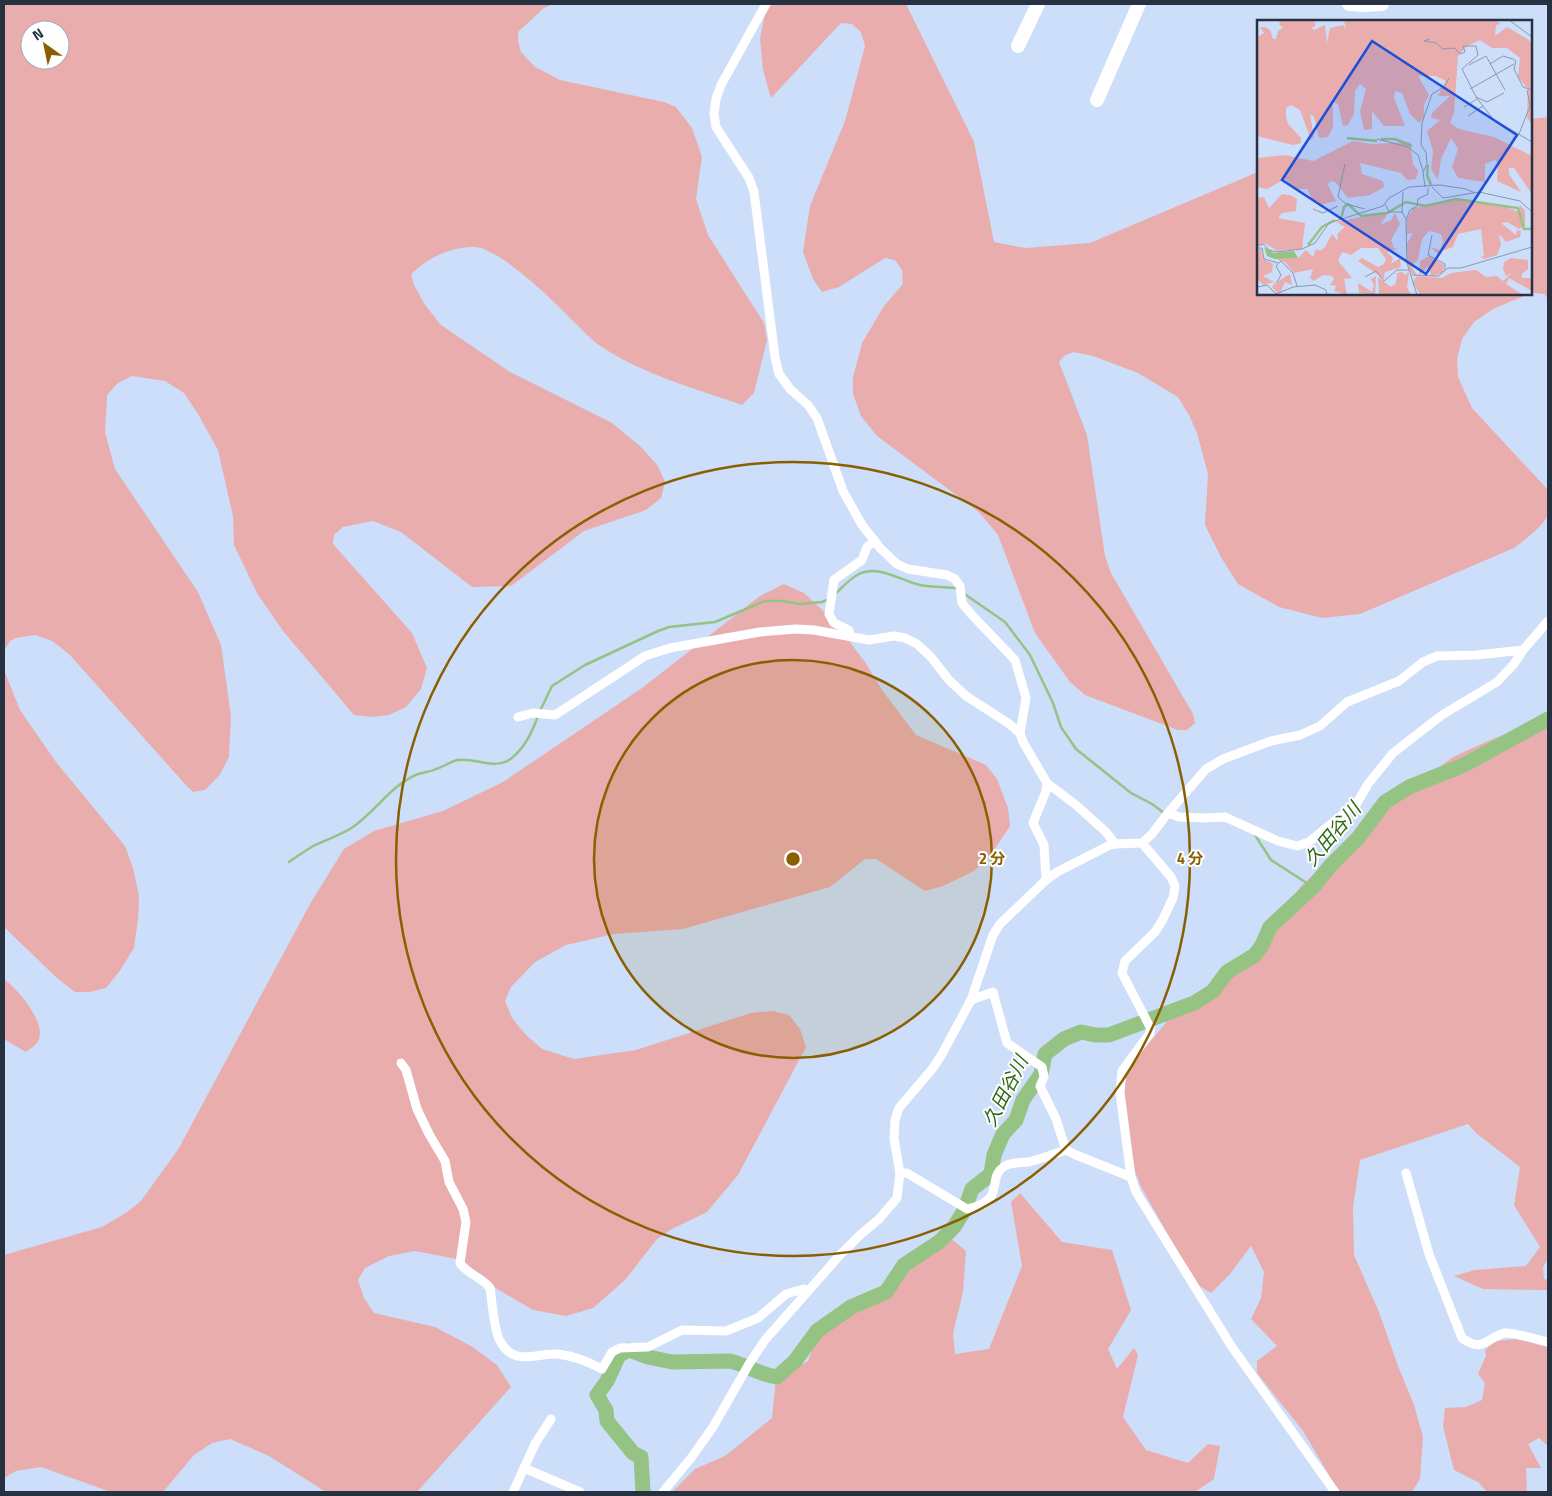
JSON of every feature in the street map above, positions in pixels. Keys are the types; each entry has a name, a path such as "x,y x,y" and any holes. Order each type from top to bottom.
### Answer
{"street":[{"path":"766,4 721,85 716,99 714,114 716,128 749,178 754,192 779,374 817,418 843,491 862,525 875,541 897,564 908,569 947,574 955,579 960,586 962,602 1015,660 1026,698 1020,733 1023,742 1047,782 1106,832 1115,844"},
{"path":"1018,46 1038,4"},
{"path":"1097,100 1138,4"},
{"path":"1349,4 1382,4"},
{"path":"850,636 850,630 834,622 829,614 834,580 862,560 867,546 875,541"},
{"path":"1168,813 1179,817 1225,817 1278,841 1297,846 1309,842 1357,803 1368,784 1393,753 1442,715 1497,682 1548,621"},
{"path":"518,717 533,713 555,715 645,656 670,648 760,632 796,629 814,630 869,640 894,636 917,644 966,696 1020,733"},
{"path":"663,1492 713,1427 765,1340 860,1235 879,1219 896,1198 900,1173 894,1139 895,1120 899,1108 933,1068 971,1000 993,935 1000,924 1046,880 1057,872 1115,844 1142,843 1152,834 1206,769 1223,759 1271,741 1300,735 1320,726 1347,702 1399,681 1423,662 1437,656 1477,655 1523,650"},
{"path":"1046,880 1044,845 1033,823 1046,791 1047,782"},
{"path":"1142,843 1171,877 1175,886 1173,898 1162,921 1155,932 1126,961 1122,973 1150,1027 1150,1033 1122,1071 1120,1092 1131,1177 1136,1192 1232,1347 1335,1492"},
{"path":"971,1000 993,992 1004,1038 1007,1043 1042,1067 1044,1077 1040,1086 1056,1119 1066,1150"},
{"path":"401,1063 406,1070 417,1109 445,1161 449,1182 463,1209 466,1222 460,1263 464,1270 486,1282 490,1288 499,1340 507,1351 515,1356 561,1355 592,1364 602,1369 612,1352 620,1348 648,1347 682,1330 726,1331 758,1318 786,1294 804,1289 808,1291"},
{"path":"900,1173 907,1173 967,1209 980,1207 990,1200 998,1172 1006,1165 1029,1162 1066,1150 1131,1177"},
{"path":"1406,1172 1429,1254 1462,1338 1472,1345 1482,1344 1506,1333 1548,1342"},
{"path":"513,1492 535,1444 551,1419"},
{"path":"524,1468 580,1492"}],"shaded area":[{"path":"4,4 553,4 544,8 518,32 521,52 535,67 560,80 664,102 676,107 692,128 702,157 696,199 708,235 764,323 767,340 754,393 742,405 650,372 615,355 592,339 526,277 498,256 485,250 466,247 449,251 432,258 411,274 414,285 425,305 441,325 510,372 612,423 641,447 658,466 665,482 661,498 646,510 584,531 511,586 472,587 401,532 373,521 343,527 334,535 333,544 412,633 427,668 421,689 406,707 389,715 373,717 354,715 283,631 257,593 234,545 233,516 218,450 184,393 165,381 132,376 118,383 107,395 105,432 115,469 198,592 221,645 231,716 229,757 219,776 205,790 193,792 69,654 52,641 35,635 16,638 10,641 4,651"},
{"path":"767,4 906,4 974,142 994,242 1025,248 1090,243 1257,172 1257,295 1527,295 1493,309 1474,322 1462,339 1457,359 1458,377 1472,408 1548,490 1549,508 1543,523 1514,548 1360,614 1322,618 1279,607 1238,584 1222,559 1205,525 1208,474 1197,433 1178,397 1138,373 1093,356 1073,352 1064,356 1059,362 1087,435 1105,556 1111,573 1193,714 1195,723 1187,730 1178,730 1085,695 1070,682 1035,633 998,535 979,512 877,436 861,416 853,394 853,377 862,343 884,306 903,284 902,270 895,260 885,258 839,287 822,292 813,279 803,252 810,206 845,121 865,46 861,32 852,24 841,23 771,98 763,70 760,38"},
{"path":"1548,117 1548,299 1544,294 1533,293 1532,119"},
{"path":"784,584 804,593 833,620 916,735 986,765 997,779 1008,808 1010,826 992,853 974,871 943,886 925,891 876,859 865,859 830,887 683,929 614,934 566,945 535,962 511,987 505,1001 512,1018 526,1035 542,1049 574,1059 636,1050 751,1013 773,1011 789,1015 800,1029 806,1047 738,1175 707,1212 670,1230 657,1239 625,1280 593,1308 566,1316 533,1310 494,1287 457,1259 415,1251 389,1256 365,1268 358,1280 364,1298 374,1313 435,1327 471,1346 497,1365 511,1387 417,1492 326,1492 269,1456 230,1439 212,1443 194,1455 163,1492 111,1492 41,1467 16,1471 4,1478 4,1255 102,1227 126,1213 141,1201 179,1148 310,904 344,849 374,831 443,811 503,782 642,688 760,596"},
{"path":"4,670 20,710 56,762 125,846 133,868 139,896 134,948 106,988 90,992 75,992 57,978 4,927"},
{"path":"1548,717 1548,1259 1543,1267 1544,1279 1548,1280 1548,1290 1483,1289 1454,1276 1475,1270 1526,1266 1540,1247 1514,1205 1520,1167 1476,1133 1468,1124 1360,1160 1353,1208 1354,1255 1379,1312 1414,1405 1423,1437 1420,1479 1412,1492 1339,1492 1303,1431 1257,1373 1257,1361 1277,1346 1251,1319 1261,1298 1264,1272 1251,1246 1230,1274 1211,1293 1196,1284 1141,1187 1125,1145 1123,1080 1130,1066 1174,1013 1187,1004 1209,996 1230,973 1259,955 1268,934 1283,917 1300,887 1337,852 1349,837 1388,805 1453,757"},
{"path":"4,979 30,1007 39,1025 40,1034 38,1041 26,1052 4,1039"},
{"path":"1020,1193 1062,1242 1112,1250 1131,1310 1108,1349 1117,1369 1134,1348 1138,1355 1123,1417 1146,1450 1188,1463 1208,1444 1220,1446 1214,1479 1195,1492 672,1492 695,1469 725,1456 772,1418 776,1379 808,1361 818,1334 840,1317 884,1298 911,1256 948,1236 966,1251 963,1292 953,1333 955,1354 989,1349 1022,1266 1011,1202"},
{"path":"1516,1339 1548,1347 1548,1446 1539,1438 1528,1444 1541,1468 1526,1468 1527,1492 1487,1492 1478,1482 1454,1470 1443,1426 1445,1408 1466,1407 1482,1400 1485,1383 1478,1374 1486,1356 1485,1350 1495,1341"}],"waterway":[{"path":"835,594 855,576 867,571 890,574 920,585 956,588 958,590"},
{"path":"963,593 1005,622 1030,655 1053,703 1061,727 1076,749 1131,793 1164,813"},
{"path":"540,711 552,686 585,665 658,631 669,627 715,622 765,601 800,604 822,602 829,599"},
{"path":"289,862 315,845 353,827 392,791 418,774 434,770 457,760 471,760 490,764 503,763 509,760 527,741 538,716"},
{"name":"久田谷川","path":"643,1492 641,1457 633,1453 607,1421 606,1410 597,1395 607,1381 619,1355 629,1350 648,1357 672,1362 730,1361 777,1377 795,1361 817,1331 851,1307 886,1292 904,1265 939,1242 954,1227 964,1211 972,1189 991,1174 994,1155 1003,1134 1016,1120 1023,1100 1041,1074 1045,1054 1064,1039 1081,1032 1109,1035 1194,1003 1213,991 1227,972 1255,955 1270,927 1313,887 1330,866 1358,838 1385,802 1409,787 1464,765 1548,719"},
{"path":"1255,835 1271,860 1313,887"}]}
